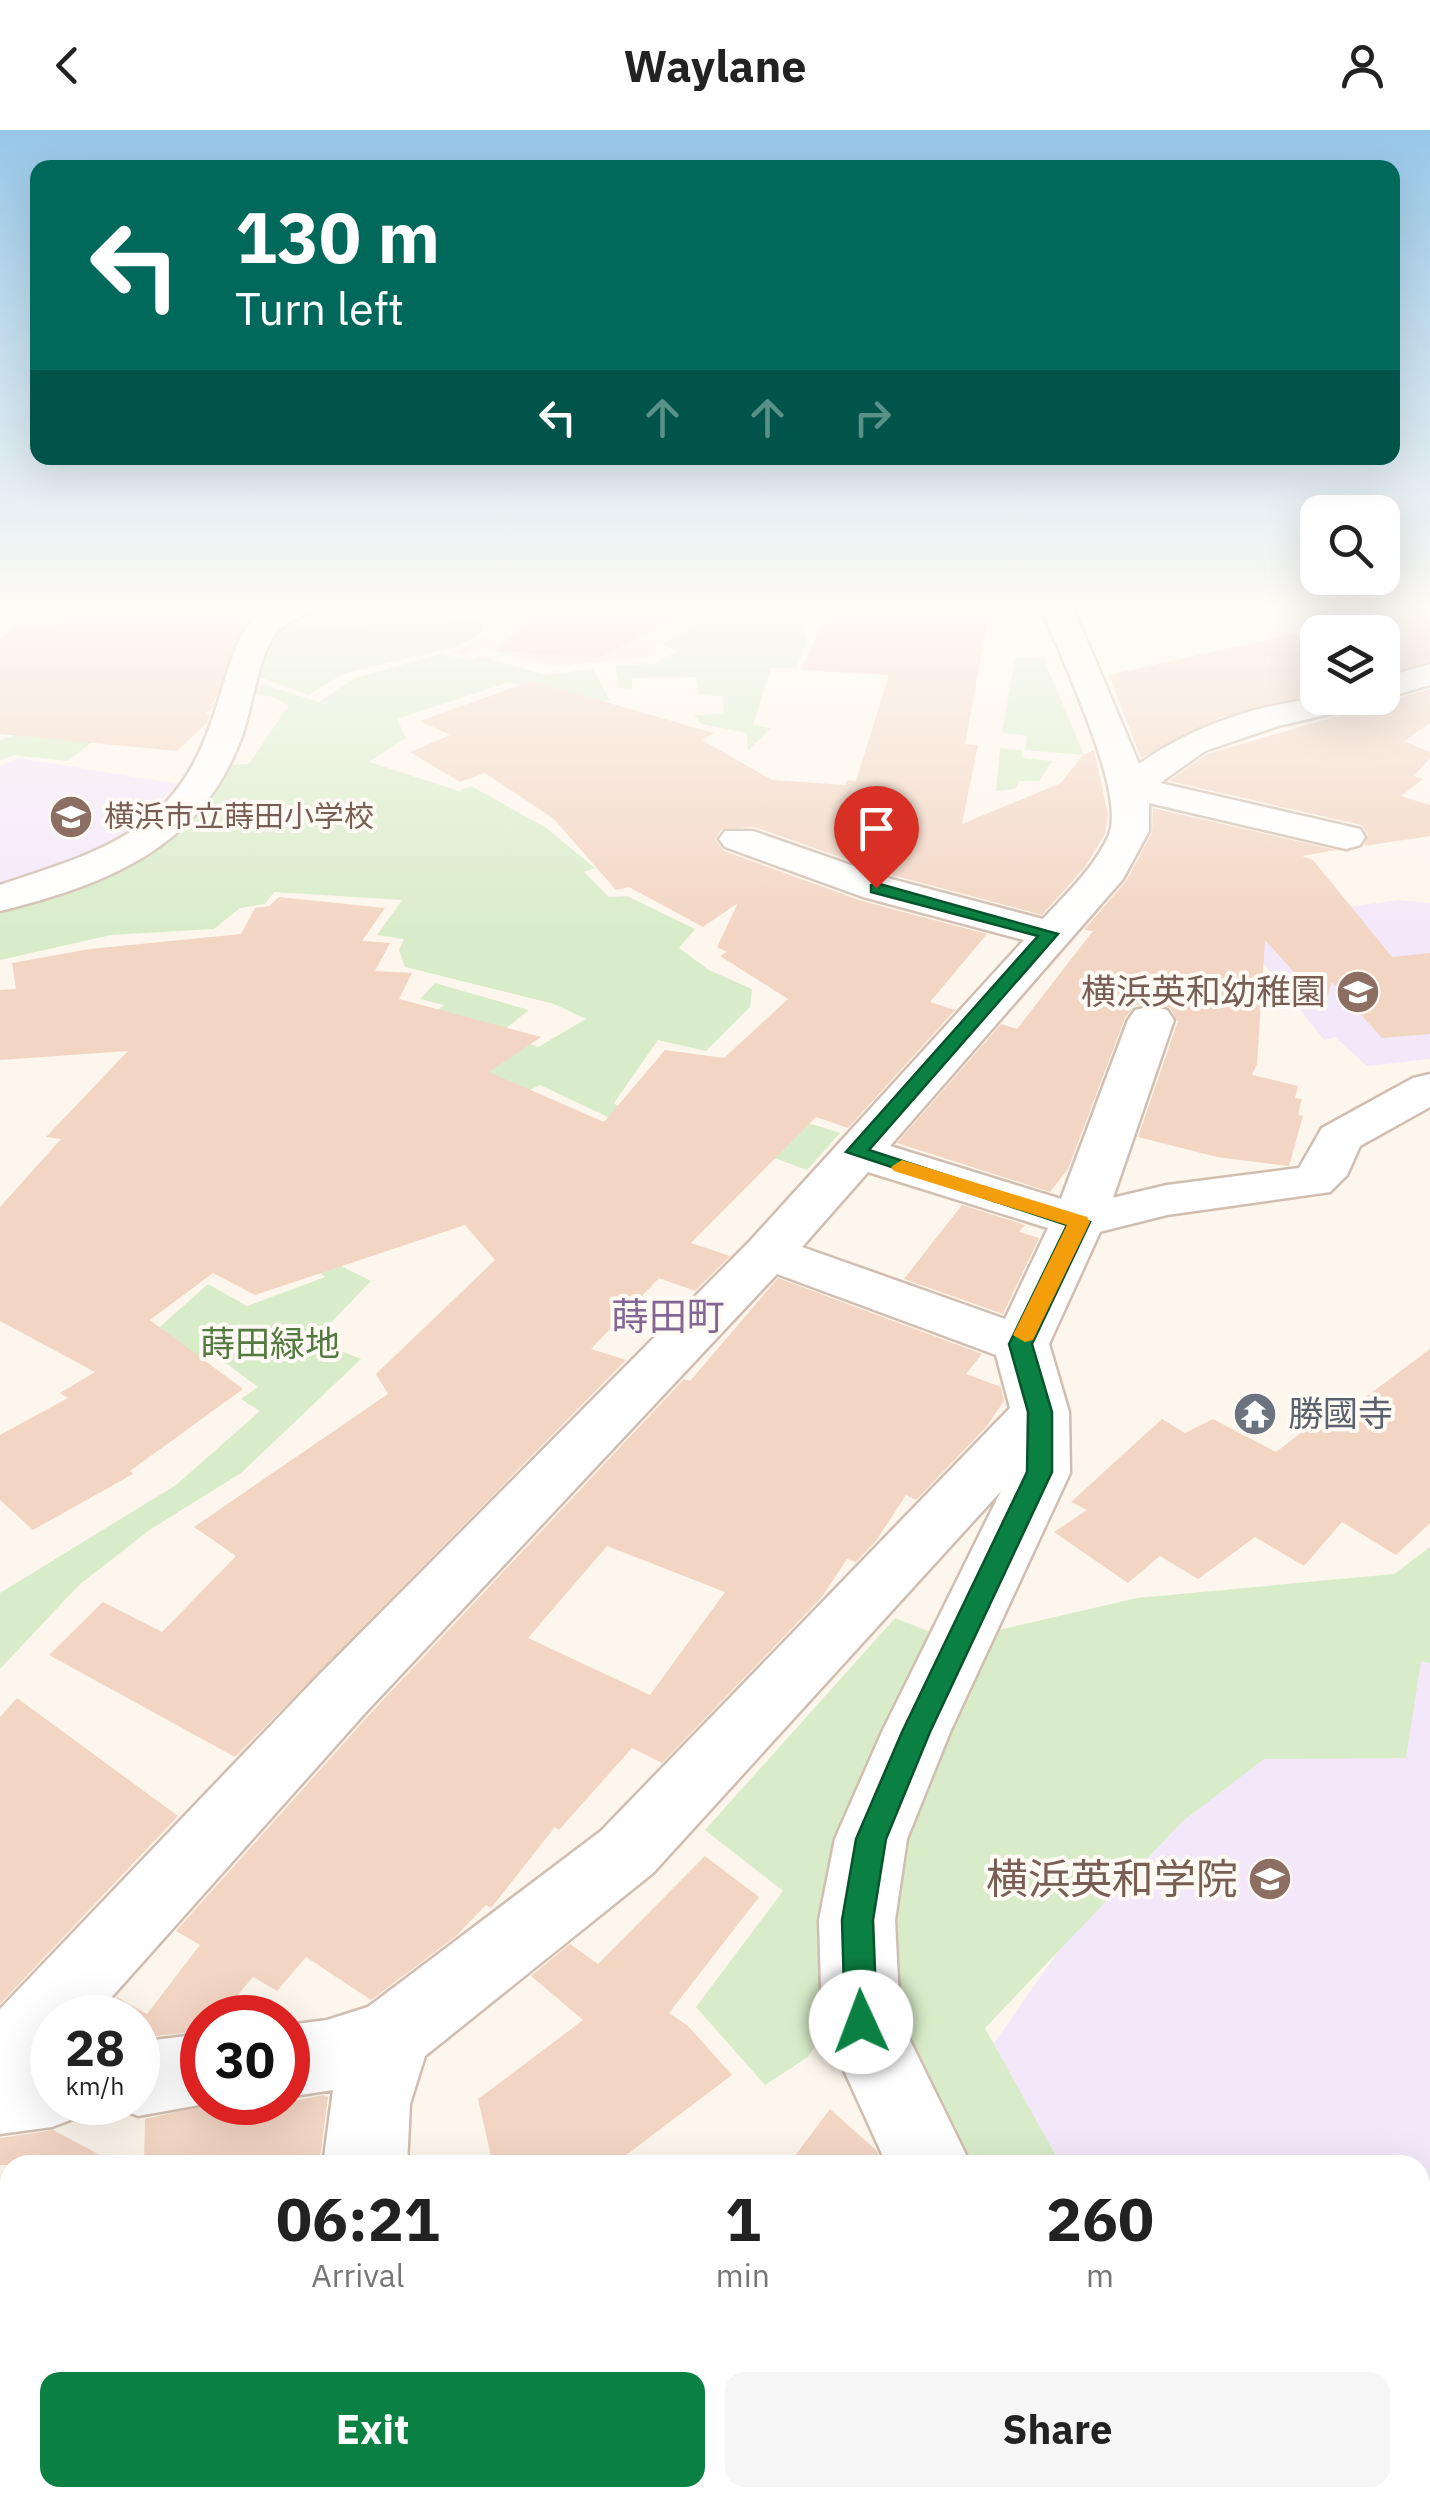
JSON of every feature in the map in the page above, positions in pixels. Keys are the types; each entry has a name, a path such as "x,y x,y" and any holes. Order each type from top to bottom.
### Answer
{"street":[{"path":"0,899 116,860 162,828 200,790 231,714"},
{"path":"0,2064 384,1650 768,1253 1109,871 1130,832 1130,787 1100,714"},
{"path":"1130,787 1192,743 1286,714"},
{"path":"1130,787 1346,837"},
{"path":"739,840 876,888 1049,934"},
{"path":"924,2155 861,2022 858,1920 871,1839 916,1732 1040,1472 1040,1412 1020,1344 1079,1222 1132,1088 1151,1020"},
{"path":"856,1152 1079,1222 1167,1200 1312,1181 1322,1175 1339,1138 1430,1088"},
{"path":"768,1253 1020,1344"},
{"path":"310,2058 392,2035 627,1852 1040,1412"},
{"path":"366,2155 369,2104 392,2035"},
{"path":"0,2096 30,2093"}],"shaded area":[{"name":"横浜市立蒔田小学校","path":"19,758 178,784 105,850 0,889 0,766"},
{"name":"横浜英和幼稚園","path":"1399,900 1430,903 1430,1059 1367,1066 1335,1037 1324,1040 1251,948 1290,915"},
{"name":"横浜英和学院","path":"1430,1650 1430,2155 997,2155 959,2093 1259,1666"}],"green space":[{"path":"47,714 124,714 68,761 14,755 0,760 0,740 25,732"},
{"path":"283,714 412,714 397,719 406,738 369,762 459,791 471,786 546,828 595,868 584,872 609,897 627,896 695,929 679,948 709,970 752,989 750,1007 706,1051 658,1040 614,1103 629,1116 623,1124 540,1085 526,1092 402,1040 444,1005 420,999 435,983 529,1010 501,1032 538,1047 586,1019 554,1004 405,967 399,950 404,939 377,935 402,900 274,892 265,904 240,908 214,929 111,935 0,960 0,912 100,877 159,845 207,797 227,765 249,764"},
{"path":"757,714 753,725 771,728 748,751 747,733 701,724 694,715"},
{"path":"1005,714 1067,714 1084,755 1025,750 1027,736 1002,733"},
{"path":"1000,748 1021,750 1023,758 1052,761 1039,781 1019,781 1015,789 996,791"},
{"path":"688,1085 840,1133 807,1170 772,1157"},
{"name":"蒔田緑地","path":"304,1247 371,1281 314,1340 361,1359 241,1473 151,1529 79,1585 0,1669 0,1593 176,1485 260,1411 241,1399 258,1387 216,1356 189,1366 143,1342 208,1284 247,1306 325,1277 297,1254"},
{"path":"1430,1547 1430,1663 1421,1661 1406,1758 1264,1759 1183,1821 985,2028 1055,2155 964,2155 887,2016 901,1841 990,1632 1137,1598 1394,1574"},
{"path":"895,1618 933,1633 833,2018 808,2057 765,2085 696,2007 783,1891 705,1830"}],"building":[{"path":"0,714 210,715 207,723 177,751 0,734"},
{"path":"440,714 647,714 714,733 702,740 772,780 845,785 847,780 856,781 877,714 971,714 965,744 978,745 962,824 1061,783 1082,756 1094,750 1108,814 1105,834 1085,867 1042,915 892,875 754,827 722,829 715,839 724,851 862,901 987,934 930,1002 955,1010 848,1128 816,1117 691,1243 730,1256 695,1291 659,1278 591,1349 626,1360 235,1757 49,1655 103,1602 162,1632 236,1556 194,1527 388,1394 376,1374 495,1260 465,1225 255,1295 213,1273 150,1320 243,1389 130,1471 133,1474 33,1530 0,1500 0,1435 68,1398 60,1393 95,1372 0,1321 0,1207 61,1139 46,1137 128,1051 0,1060 0,990 16,989 12,963 90,949 241,934 255,908 269,906 279,897 385,908 362,941 390,943 375,971 412,973 399,999 541,1037 489,1072 604,1122 665,1050 724,1058 788,999 720,956 727,952 717,947 738,903 703,927 629,887 616,890 554,819 485,773 460,782 410,752 450,735 420,721"},
{"path":"1124,714 1235,714 1221,717 1141,758"},
{"path":"1430,714 1430,723 1404,741 1430,752 1430,758 1414,776 1423,779 1401,796 1430,805 1430,836 1364,846 1368,835 1361,825 1169,781 1207,754 1341,715"},
{"path":"1153,808 1336,850 1302,856 1313,860 1392,957 1430,953 1430,1034 1382,1038 1332,982 1324,1006 1265,940 1257,1064 1252,1075 1298,1086 1295,1098 1302,1099 1298,1115 1303,1116 1289,1166 1217,1157 1138,1137 1178,1021 1170,1008 1152,1002 1134,1006 1125,1018 1068,1169 1050,1192 897,1143 1001,1024 1017,1029 1093,931 1084,930 1126,881 1152,833"},
{"path":"962,1205 1025,1225 1019,1232 1039,1238 1003,1314 904,1279"},
{"path":"778,1278 982,1354 966,1374 1001,1387 1004,1401 987,1426 916,1500 906,1495 876,1541 856,1562 847,1559 821,1598 662,1763 632,1748 559,1830 555,1827 491,1908 486,1905 456,1936 371,2000 306,1957 277,1991 253,1977 238,1995 180,1995 180,2033 160,2036 160,1997 200,1945 176,1931 369,1715 684,1379 690,1381","holes":["607,1546 725,1592 650,1695 528,1638"]},
{"path":"1430,1349 1430,1523 1396,1555 1342,1522 1304,1566 1255,1537 1198,1579 1160,1556 1128,1583 1054,1532 1087,1510 1071,1502 1162,1419 1185,1433 1213,1419 1276,1452 1318,1420 1328,1425"},
{"path":"17,1698 178,1816 0,2004 0,1717"},
{"path":"705,1856 759,1897 669,2013 688,2026 732,2075 626,2155 491,2155 478,2099 583,2020 531,1976 570,1944 598,1964"},
{"path":"328,2097 320,2155 144,2155 145,2125 160,2125 160,2116 180,2111 180,2125 310,2125 310,2098"},
{"path":"830,2109 879,2155 796,2155"},
{"path":"53,2130 100,2155 0,2155 0,2138"}],"slow traffic":[{"path":"902,1167 1079,1222 1025,1335"}],"place":[{"name":"横浜市立蒔田小学校","path":"71,817"},
{"name":"横浜英和幼稚園","path":"1358,992"},
{"name":"勝國寺","path":"1255,1414"},
{"name":"横浜英和学院","path":"1270,1879"}],"district":[{"name":"蒔田町","path":"668,1317"}],"route":[{"path":"861,2022 858,1920 871,1839 916,1732 1040,1472 1040,1412 1020,1344 1079,1222 856,1152 1049,934 876,888"}]}
